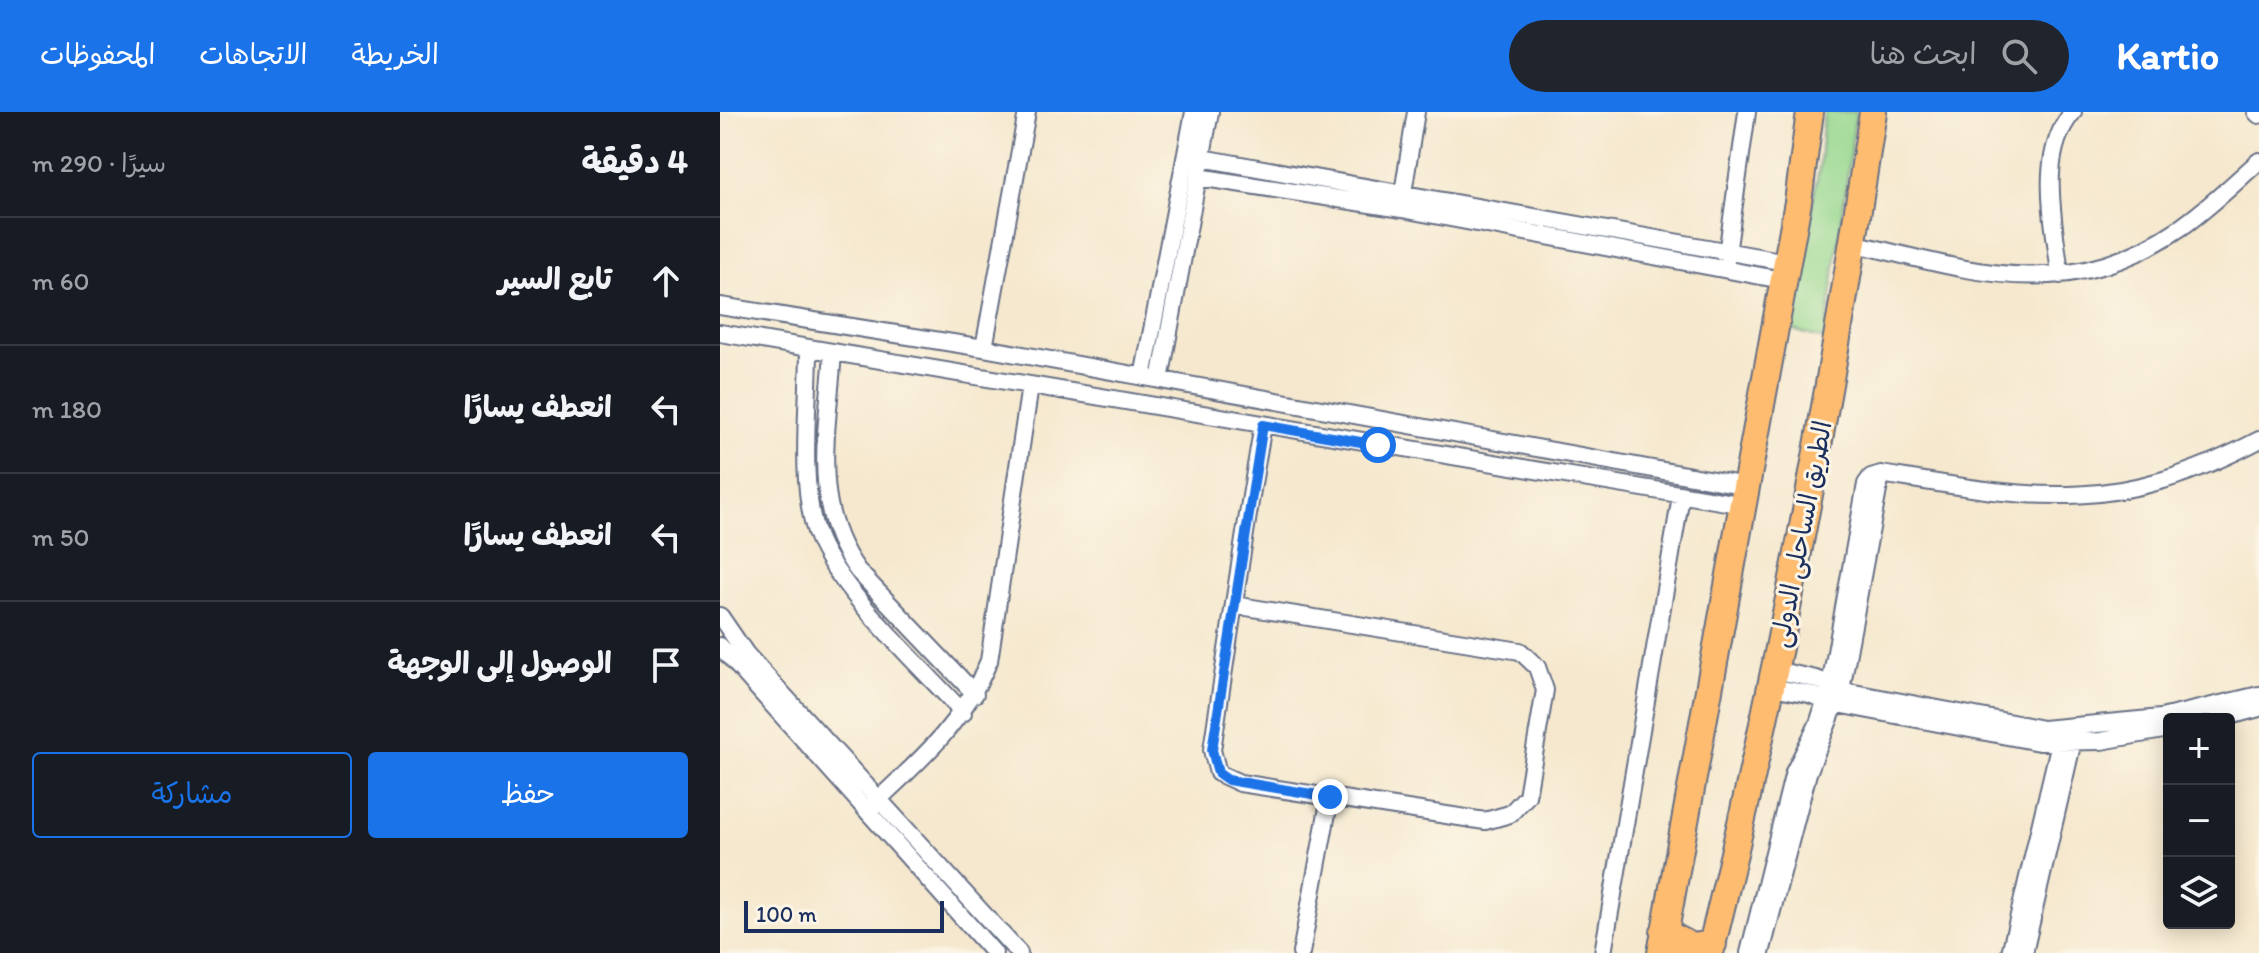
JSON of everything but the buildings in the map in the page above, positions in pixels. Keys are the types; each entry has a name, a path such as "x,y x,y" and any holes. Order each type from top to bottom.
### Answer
{"highway":[{"path":"1711,948 1692,947 1672,940 1663,943 1746,496 1810,112"},
{"name":"الطريق الساحلى الدولى","path":"1711,948 1774,679 1837,350 1873,112"}],"street":[{"path":"984,348 1027,112"},
{"path":"1143,377 1194,112"},
{"path":"1160,380 1210,112"},
{"path":"1403,193 1416,112"},
{"path":"1725,268 1747,112"},
{"path":"2060,275 2051,173 2055,145 2073,112"},
{"path":"1202,158 1727,250 1784,271"},
{"path":"1853,243 1989,275 2060,275 2095,268 2160,241 2183,226 2259,161"},
{"path":"1198,177 1402,209 1725,268 1784,271"},
{"path":"720,306 1160,380 1746,496"},
{"path":"720,333 1681,496 1746,496"},
{"path":"809,348 808,488 820,544 837,574 963,713"},
{"path":"833,352 826,472 831,524 842,549 858,571 975,694"},
{"path":"867,810 938,743 963,713 989,661 997,625 1030,386"},
{"path":"1234,605 1520,651 1537,667 1545,690 1527,796 1510,814 1485,821 1228,780 1213,762 1234,605 1263,425"},
{"path":"1761,953 1808,773 1833,695 1866,484 1871,477 1881,474 2008,495 2098,495 2169,479 2259,440"},
{"path":"1603,953 1681,496"},
{"path":"720,616 746,654 1019,953"},
{"path":"720,646 994,953"},
{"path":"1774,679 1833,695 2068,735 2163,729"},
{"path":"1749,953 1794,772 1833,695"},
{"path":"2068,735 2161,718 2259,695"},
{"path":"2235,714 2259,708"},
{"path":"2010,953 2068,735"},
{"path":"2024,953 2068,735"},
{"path":"1301,953 1330,797"}],"green space":[{"path":"1824,112 1856,112 1825,340 1790,329 1820,163"}],"route":[{"path":"1330,797 1228,780 1218,773 1212,750 1263,425 1378,445"}]}
